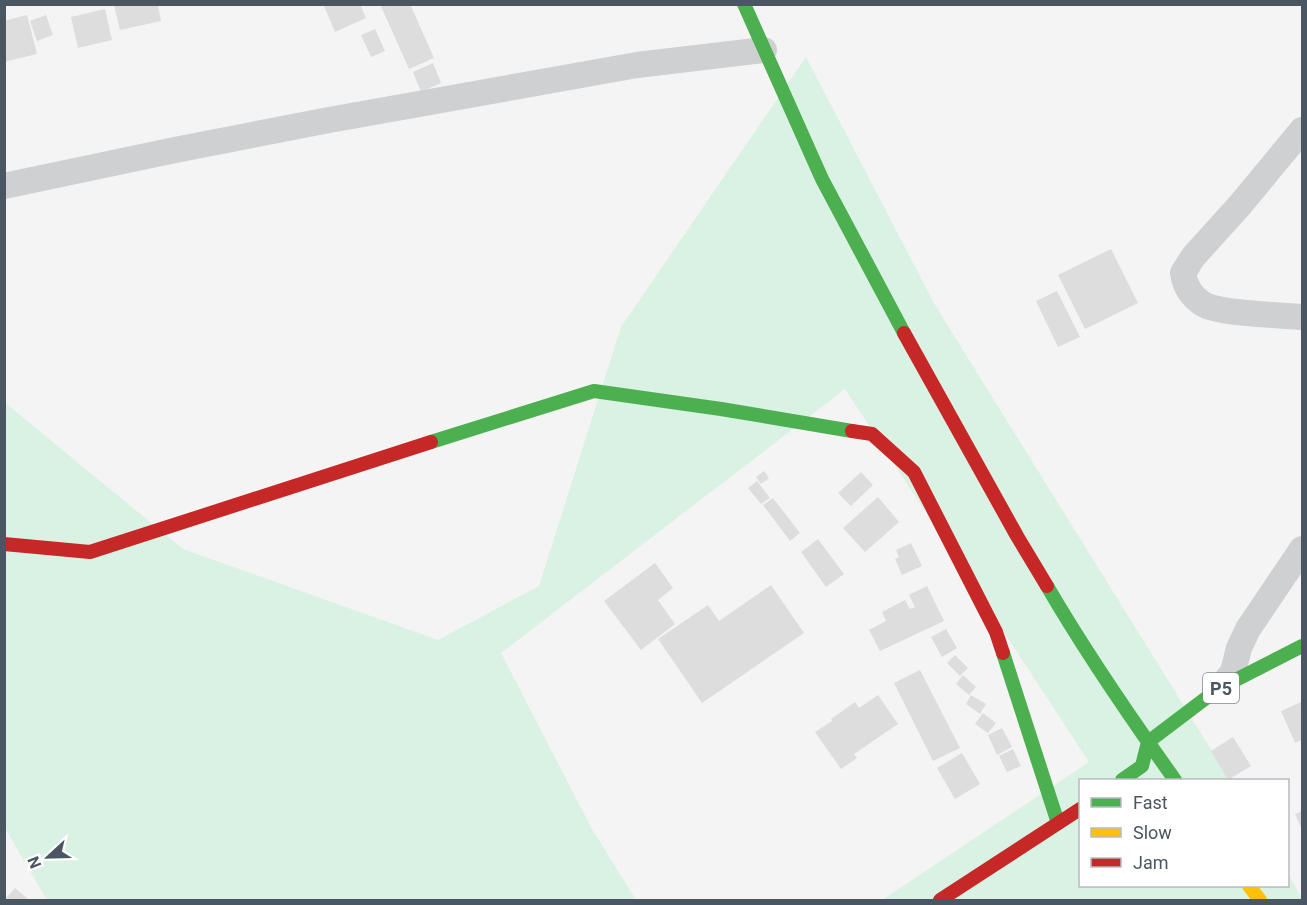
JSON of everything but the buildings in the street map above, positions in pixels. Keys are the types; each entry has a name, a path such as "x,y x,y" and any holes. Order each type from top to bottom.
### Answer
{"street":[{"path":"744,4 822,179 922,368 1059,607 1174,779"},
{"path":"4,186 329,120 637,65 764,50"},
{"path":"1302,130 1193,257 1183,273 1185,284 1205,305 1227,310 1302,316"},
{"path":"4,544 90,552 315,478 594,391 872,434 914,472 996,632 1058,823"},
{"path":"1218,689 1233,672 1239,648 1248,629 1302,549"},
{"name":"P5","path":"1148,742 1218,689 1302,646"},
{"path":"1123,779 1142,766 1148,742"},
{"path":"940,900 1079,810"},
{"path":"1250,887 1260,900"}],"green space":[{"path":"806,57 935,305 1229,779 1079,779 1079,887 1289,887 1289,876 1302,900 882,900 1089,762 845,389 501,653 592,829 636,900 47,900 5,828 4,402 183,549 438,640 539,586 621,327"}],"traffic: fast":[{"path":"744,4 822,179 904,333"},
{"path":"431,442 594,391 852,431"},
{"path":"1047,586 1077,636 1174,779"},
{"path":"1123,779 1142,766 1148,742 1218,689 1302,646"},
{"path":"1003,653 1058,823"}],"traffic: slow":[{"path":"1250,887 1260,900"}],"traffic: jam":[{"path":"904,333 1047,586"},
{"path":"852,431 872,434 914,472 996,632 1003,653"},
{"path":"4,544 90,552 431,442"},
{"path":"940,900 1079,810"}]}
